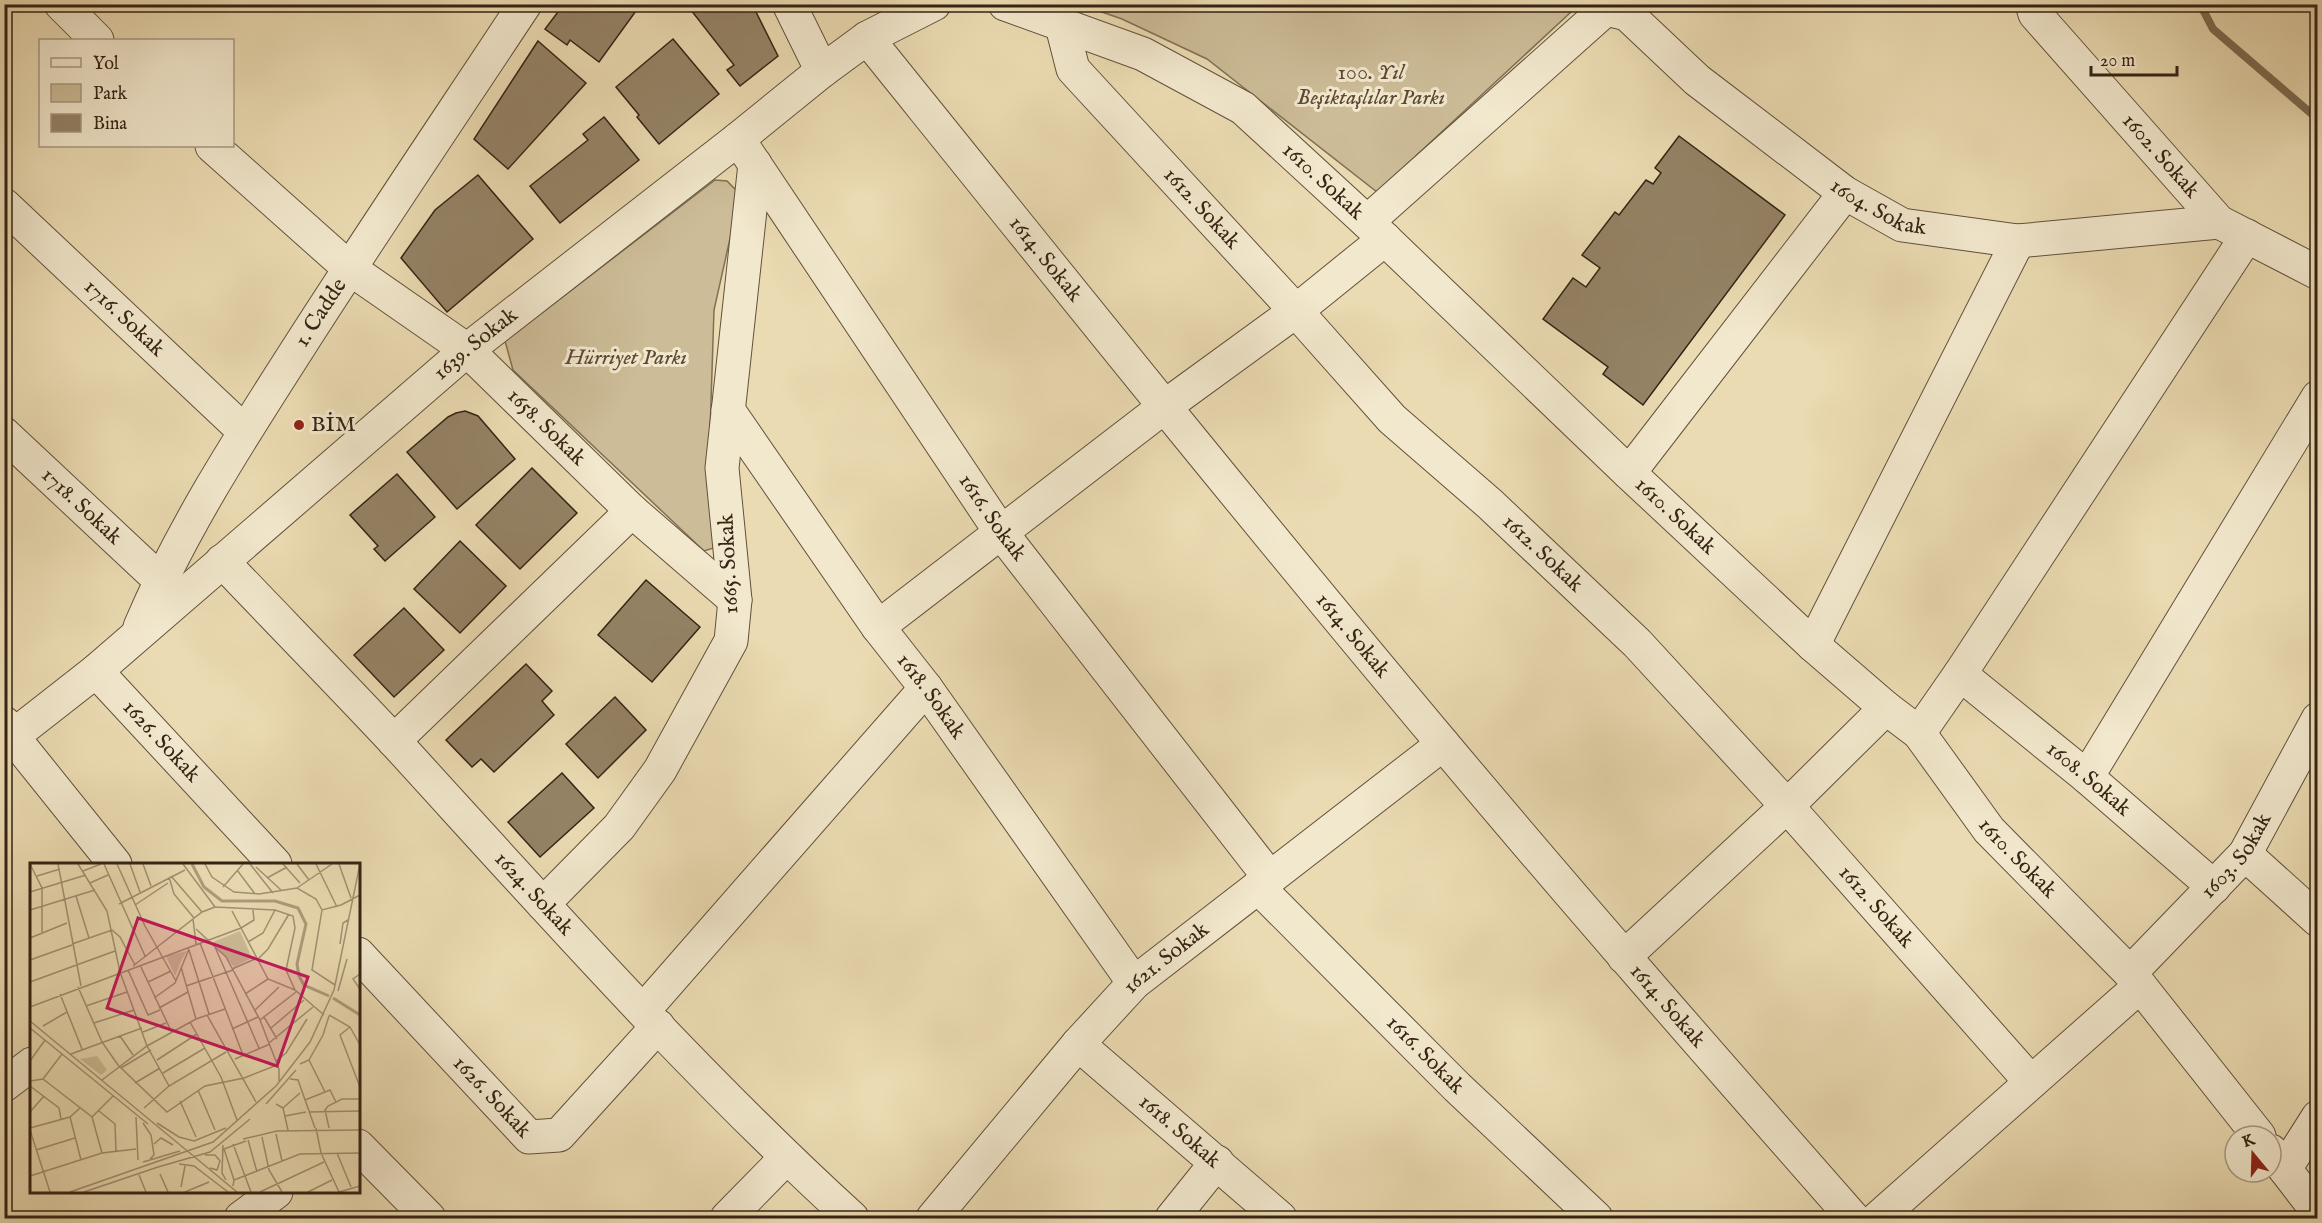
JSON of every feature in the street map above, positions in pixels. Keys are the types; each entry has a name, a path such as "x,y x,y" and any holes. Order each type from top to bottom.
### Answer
{"street":[{"path":"62,4 97,39"},
{"name":"1. Cadde","path":"138,632 160,580 244,431 349,268 525,4"},
{"path":"789,4 822,71"},
{"name":"1639. Sokak","path":"222,561 467,350 746,152 822,71 867,38 934,4"},
{"name":"1610. Sokak","path":"1005,4 1062,27 1143,54 1243,108 1813,645 1886,708 1919,733 1989,830 2135,979 2250,1124"},
{"name":"1602. Sokak","path":"2032,4 2035,14 2233,229 2318,273"},
{"path":"878,627 1164,407 1296,311 1376,231 1617,8"},
{"name":"1604. Sokak","path":"1617,8 1697,80 1845,193 1902,225 2018,241 2233,229"},
{"name":"1612. Sokak","path":"1062,27 1073,69 1392,419 1490,504 1637,643 1787,806 2030,1081"},
{"name":"1614. Sokak","path":"867,38 1164,407 1443,744 1624,957 1853,1218"},
{"name":"1658. Sokak","path":"213,147 349,268 467,350 632,511 735,600"},
{"name":"1665. Sokak","path":"543,904 619,826 660,770 731,641 735,600 722,468 746,152"},
{"name":"1616. Sokak","path":"746,152 1000,531 1264,882 1457,1087 1596,1218"},
{"path":"1629,473 1845,193"},
{"name":"1716. Sokak","path":"4,205 244,431"},
{"path":"1919,733 1960,675 2233,229"},
{"path":"1813,645 2018,241"},
{"path":"2087,777 2318,397"},
{"name":"1618. Sokak","path":"728,410 878,627 926,688 1134,983"},
{"name":"1718. Sokak","path":"4,434 160,580"},
{"path":"394,741 632,511"},
{"name":"1. Cadde","path":"7,735 96,671 222,561"},
{"name":"1624. Sokak","path":"222,561 394,741 651,1018 786,1158 852,1218"},
{"name":"1626. Sokak","path":"96,671 274,863"},
{"name":"1608. Sokak","path":"1960,675 2087,777 2214,887"},
{"path":"651,1018 926,688"},
{"path":"1624,957 1787,806 1886,708"},
{"name":"1603. Sokak","path":"1878,1218 2030,1081 2135,979 2245,854 2318,719"},
{"path":"7,735 114,863"},
{"name":"1621. Sokak","path":"933,1218 1078,1044 1134,983 1443,744"},
{"path":"2245,854 2318,920"},
{"name":"1626. Sokak","path":"360,956 529,1137 559,1135 651,1018"},
{"name":"1618. Sokak","path":"1078,1044 1280,1218"},
{"path":"4,1085 30,1066"},
{"path":"2283,1155 2318,1118"},
{"path":"360,1148 429,1218"},
{"path":"727,1218 786,1158"},
{"path":"1172,1218 1217,1162"},
{"path":"2283,1169 2307,1212"},
{"path":"241,1218 273,1193"}],"green space":[{"name":"100. Yıl Beşiktaşlılar Parkı","path":"1563,4 1571,12 1377,192 1207,59 1122,19 1082,5"},
{"name":"Hürriyet Parkı","path":"715,180 727,181 740,194 714,310 710,433 717,547 704,551 513,370 505,341"}],"building":[{"path":"564,4 641,4 599,62 570,40 567,45 545,29"},
{"path":"752,4 778,56 740,86 727,70 734,65 687,5"},
{"path":"673,39 719,94 659,144 616,87"},
{"path":"538,41 586,83 508,169 474,139"},
{"path":"604,117 639,160 560,223 530,186 588,140 583,134"},
{"path":"1679,136 1785,215 1643,405 1603,374 1608,367 1543,319 1573,278 1586,287 1600,268 1582,255 1615,212 1619,215 1646,180 1653,184 1661,173 1655,168"},
{"path":"478,175 533,239 447,312 401,258 435,210"},
{"path":"465,411 478,416 515,459 457,509 407,452 448,417"},
{"path":"532,468 577,513 520,569 476,525"},
{"path":"397,474 435,517 385,561 374,549 378,546 350,515"},
{"path":"460,541 506,586 460,633 414,589"},
{"path":"646,580 700,627 652,682 598,635"},
{"path":"404,608 444,650 394,697 354,655"},
{"path":"526,664 552,691 542,701 554,715 494,772 481,759 472,767 446,740"},
{"path":"615,697 646,730 598,778 566,744"},
{"path":"562,773 594,808 540,857 508,822"}],"waterway":[{"path":"2200,4 2213,29 2313,115 2318,116"}],"place":[{"name":"BİM","path":"299,425"}]}
